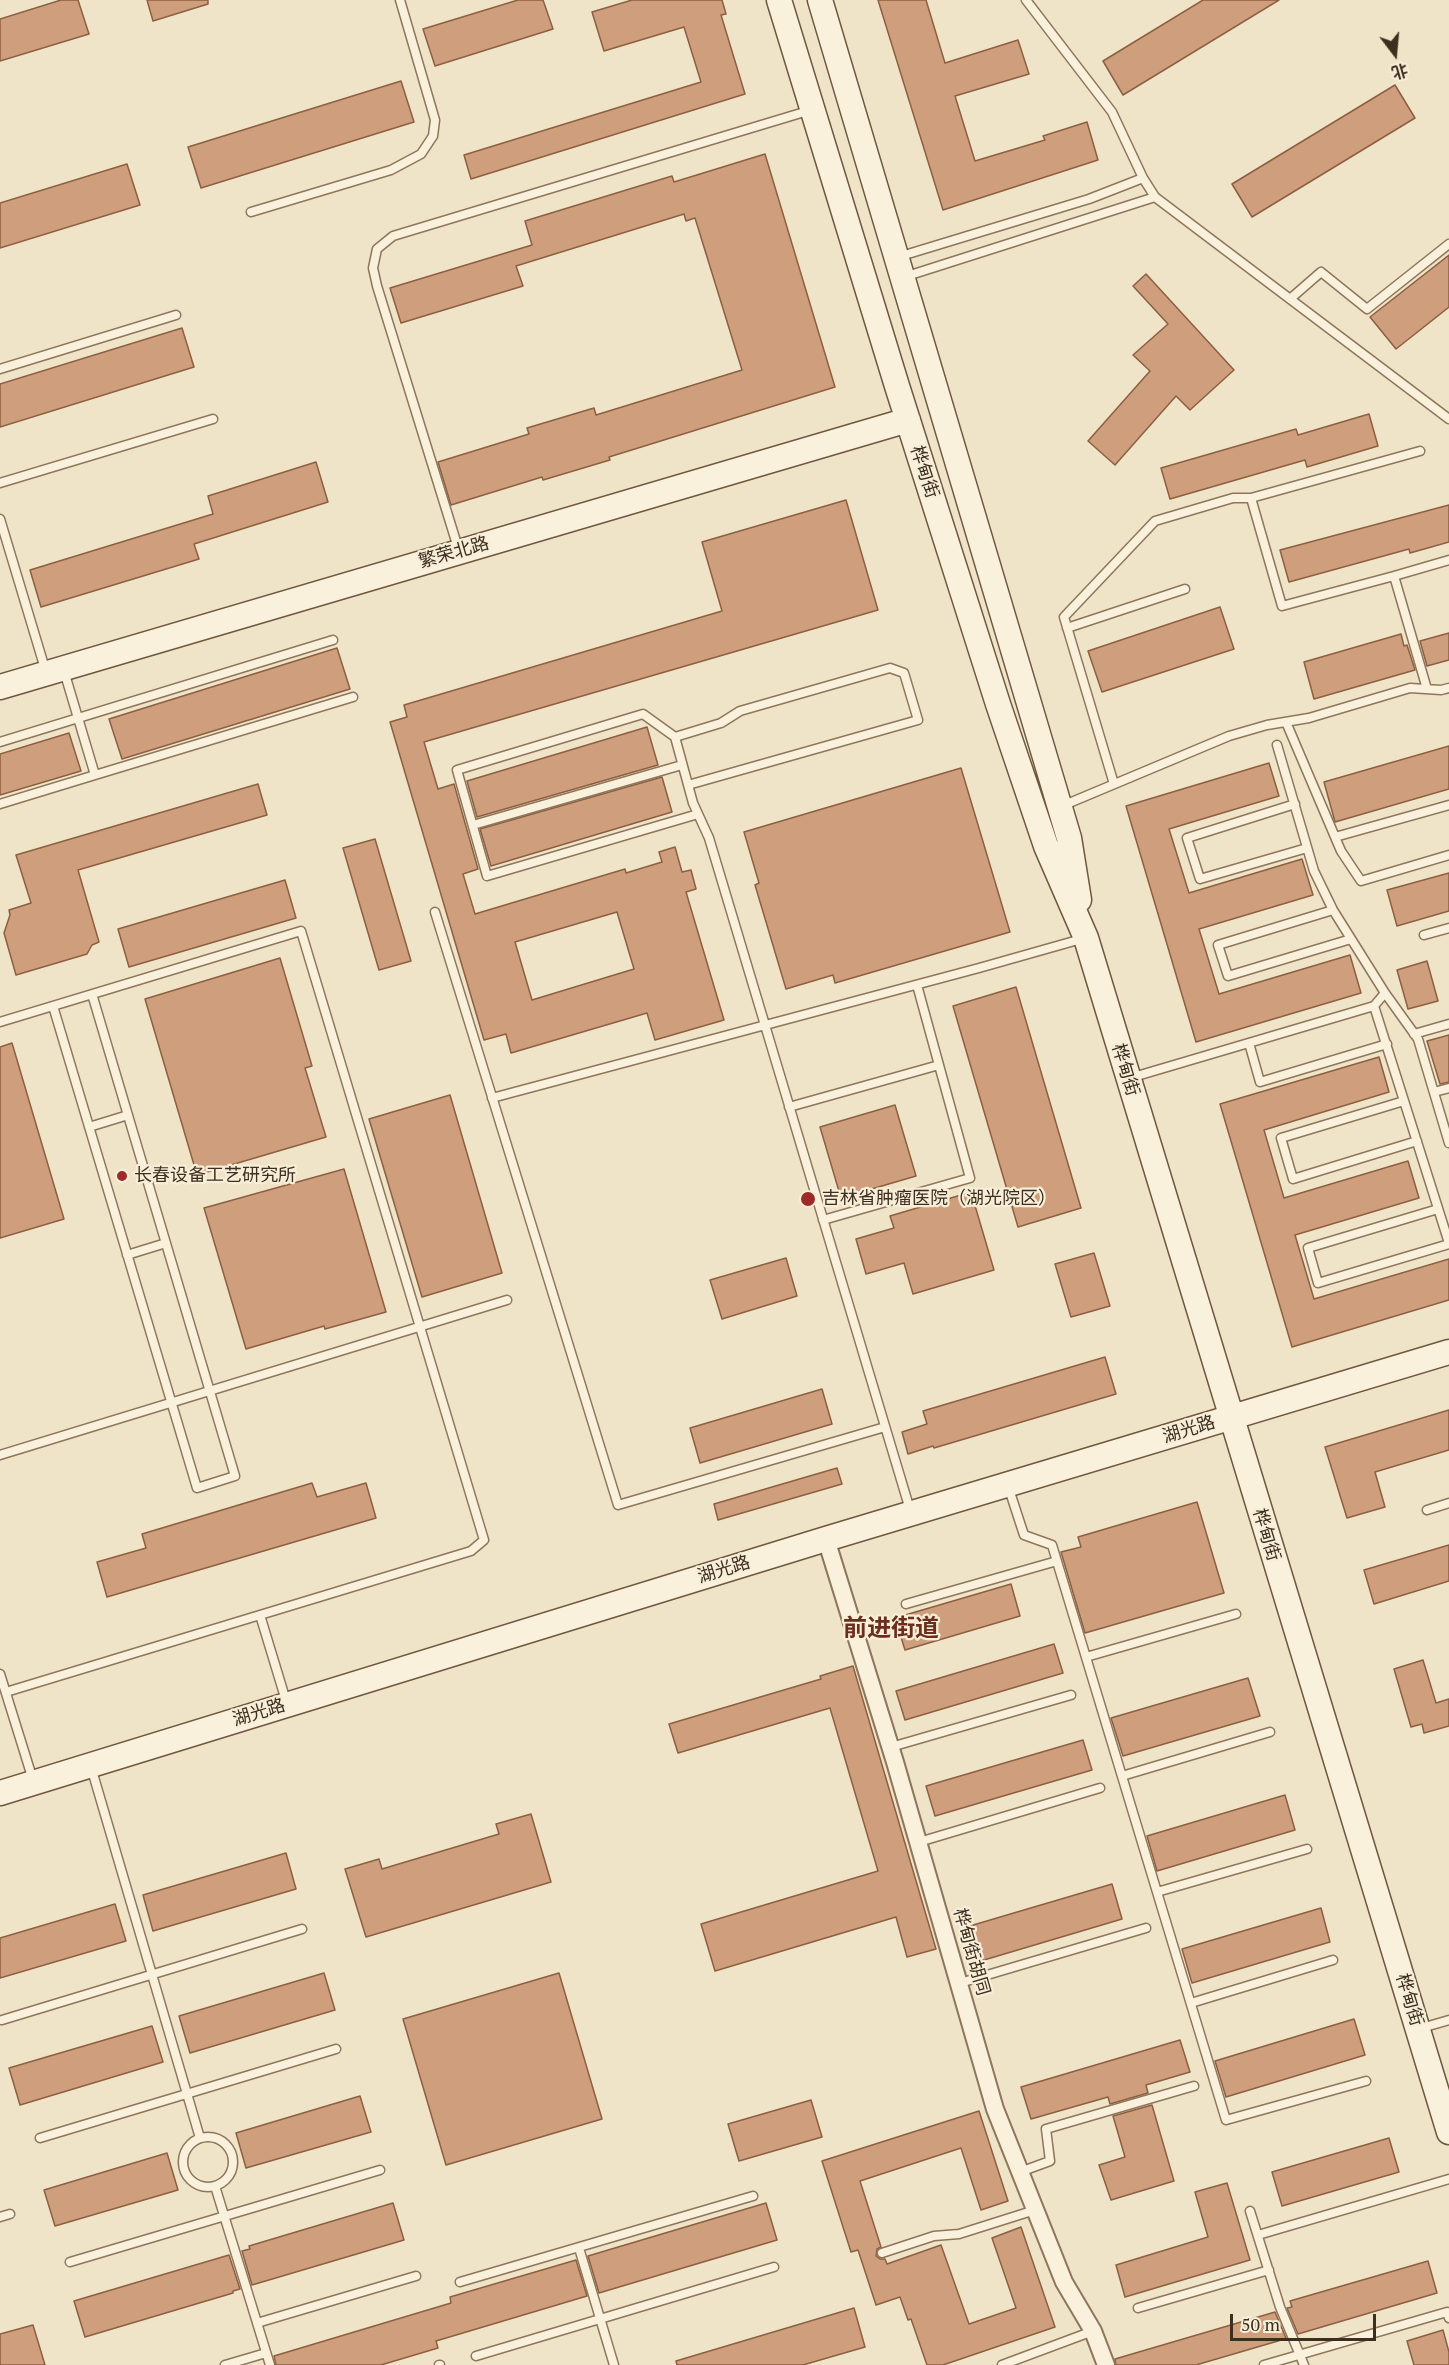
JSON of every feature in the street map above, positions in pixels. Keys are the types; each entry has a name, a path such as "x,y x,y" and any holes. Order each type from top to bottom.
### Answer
{"street":[{"name":"桦甸街","path":"779,0 908,420 1024,780 1046,846 1086,938 1449,2132"},
{"name":"桦甸街","path":"820,0 1069,838 1086,938"},
{"name":"繁荣北路","path":"0,687 908,420"},
{"name":"湖光路","path":"0,1793 826,1539 1449,1352"},
{"name":"桦甸街胡同","path":"826,1539 891,1747 995,2109 1064,2282 1093,2331 1106,2365"}],"lane":[{"path":"251,212 391,170 420,154 433,136 435,120 400,0"},
{"path":"1028,0 1112,112 1143,178 1155,197 1449,419"},
{"path":"459,552 377,286 373,268 377,249 393,236 812,110"},
{"path":"901,267 1143,178"},
{"path":"901,267 1155,197"},
{"path":"1290,299 1321,272 1367,309 1449,244"},
{"path":"0,369 176,315"},
{"path":"0,483 213,419"},
{"path":"1114,784 1064,617 1155,521 1233,498 1251,498 1420,451"},
{"path":"1251,498 1282,606 1449,560"},
{"path":"0,519 2,530 55,670 78,718 95,775"},
{"path":"1394,576 1427,689"},
{"path":"1067,628 1185,589"},
{"path":"0,742 333,640"},
{"path":"675,737 721,723 740,711 890,668 904,672 918,720 688,785"},
{"path":"1059,807 1229,736 1267,725 1309,718 1410,688 1449,688"},
{"path":"0,804 353,697"},
{"path":"698,814 487,876 457,770 643,714 675,737 688,785 709,838 911,1514"},
{"path":"1286,722 1341,851 1361,881 1449,855"},
{"path":"1277,745 1314,871 1333,910 1385,993 1418,1039 1449,1143"},
{"path":"472,825 682,765"},
{"path":"1294,804 1187,838 1200,879 1307,848"},
{"path":"1335,837 1449,805"},
{"path":"1333,910 1218,945 1228,976 1351,939"},
{"path":"435,912 618,1505 885,1427"},
{"path":"1424,935 1449,928"},
{"path":"0,1022 302,931 484,1539 471,1551 6,1692"},
{"path":"492,1098 1086,938"},
{"path":"823,1220 970,1178 917,985"},
{"path":"1128,1078 1374,1006 1385,993"},
{"path":"53,1006 197,1488 235,1476 92,994"},
{"path":"1374,1006 1387,1044 1449,1244 1318,1283 1308,1248 1438,1209"},
{"path":"1414,1034 1449,1024"},
{"path":"1249,1042 1260,1082 1387,1044"},
{"path":"789,1107 939,1065"},
{"path":"1434,1092 1449,1088"},
{"path":"1404,1101 1281,1138 1293,1179 1417,1141"},
{"path":"89,1127 128,1115"},
{"path":"127,1255 166,1243"},
{"path":"0,1455 507,1300"},
{"path":"1007,1484 1024,1535 1052,1545 1226,2120 1366,2080"},
{"path":"1427,1510 1449,1503"},
{"path":"906,1604 1057,1561"},
{"path":"1086,1657 1236,1614"},
{"path":"260,1615 287,1704"},
{"path":"0,1674 33,1783"},
{"path":"891,1747 1071,1695"},
{"path":"1122,1776 1270,1732"},
{"path":"90,1765 200,2138"},
{"path":"919,1842 1100,1788"},
{"path":"1157,1892 1308,1849"},
{"path":"960,1983 1146,1928"},
{"path":"2,2020 302,1929"},
{"path":"1191,2003 1333,1960"},
{"path":"1418,2029 1449,2020"},
{"path":"39,2138 336,2049"},
{"path":"1020,2172 1050,2161 1046,2129 1194,2086"},
{"path":"200,2138 218,2139 231,2151 232,2168 222,2183 215,2186 198,2186 186,2175 183,2168 186,2150 200,2138"},
{"path":"70,2262 380,2170"},
{"path":"1258,2235 1449,2179"},
{"path":"215,2186 270,2365"},
{"path":"460,2282 753,2196"},
{"path":"882,2253 933,2236 959,2234 1035,2210"},
{"path":"1250,2211 1280,2307 1304,2365"},
{"path":"0,2217 10,2214"},
{"path":"579,2248 614,2365"},
{"path":"476,2356 774,2267"},
{"path":"1138,2308 1269,2270"},
{"path":"257,2323 416,2276"},
{"path":"1264,2365 1447,2312 1449,2318"},
{"path":"1002,2365 1093,2331"},
{"path":"225,2365 266,2353"}],"building":[{"path":"61,0 78,0 89,34 0,61 0,19"},
{"path":"147,0 208,0 208,4 153,21"},
{"path":"518,0 543,0 553,29 435,66 423,29"},
{"path":"632,0 722,0 726,14 721,15 745,94 471,179 464,155 701,82 684,27 604,51 592,12"},
{"path":"878,0 926,0 945,63 1018,40 1029,74 955,96 975,161 1045,140 1043,136 1087,122 1098,160 943,210"},
{"path":"1203,0 1279,0 1123,95 1103,61"},
{"path":"401,81 414,122 201,188 188,147"},
{"path":"1395,85 1415,118 1252,217 1232,184"},
{"path":"765,154 835,387 609,457 610,460 543,480 542,477 451,505 438,462 529,434 527,428 594,408 596,415 742,370 695,218 686,221 684,214 516,266 523,286 401,323 390,288 532,245 525,221 672,176 674,182"},
{"path":"127,164 140,205 0,248 0,203"},
{"path":"1449,255 1449,307 1396,349 1370,317"},
{"path":"1146,274 1234,370 1190,410 1176,396 1115,465 1088,441 1150,371 1133,355 1168,324 1133,286"},
{"path":"182,328 194,367 0,427 0,384"},
{"path":"1369,414 1378,446 1307,467 1305,460 1170,499 1161,468 1296,429 1298,435"},
{"path":"316,462 328,502 194,544 199,559 41,607 30,570 213,514 208,496"},
{"path":"846,500 878,610 424,742 438,789 454,784 478,869 463,874 475,914 625,869 626,873 662,862 659,852 675,847 682,872 691,870 696,889 686,892 724,1020 655,1040 647,1013 511,1053 506,1034 484,1040 390,722 407,717 404,705 722,611 702,542","holes":["617,912 634,969 532,1000 515,942"]},
{"path":"1449,505 1449,542 1410,553 1409,549 1289,582 1280,550"},
{"path":"1220,607 1234,649 1102,692 1088,651"},
{"path":"1449,633 1449,660 1427,666 1420,641"},
{"path":"1401,634 1415,670 1314,699 1304,662"},
{"path":"337,648 350,689 122,759 109,719"},
{"path":"647,727 658,765 477,817 467,781"},
{"path":"69,733 81,771 0,795 0,754"},
{"path":"1449,746 1449,789 1335,822 1324,782"},
{"path":"1269,763 1279,796 1169,829 1189,893 1302,859 1313,895 1199,929 1219,994 1350,955 1361,993 1196,1042 1126,806"},
{"path":"961,768 1010,932 835,983 833,975 786,989 755,885 759,883 744,832"},
{"path":"662,777 672,812 491,866 480,829"},
{"path":"258,784 267,815 78,870 99,942 92,945 87,954 16,975 4,933 10,915 9,910 31,903 16,855"},
{"path":"375,839 411,961 379,970 343,848"},
{"path":"1449,873 1449,911 1397,926 1387,890"},
{"path":"285,880 296,918 129,967 118,929"},
{"path":"280,958 312,1066 305,1068 326,1137 197,1175 145,999"},
{"path":"1427,961 1438,1001 1408,1009 1397,970"},
{"path":"1016,987 1081,1208 1018,1227 953,1006"},
{"path":"1449,1035 1449,1082 1440,1084 1427,1041"},
{"path":"12,1043 64,1219 0,1238 0,1047"},
{"path":"1379,1057 1389,1092 1264,1130 1284,1198 1408,1161 1419,1198 1295,1235 1314,1299 1449,1259 1449,1300 1292,1347 1220,1104"},
{"path":"450,1095 502,1273 422,1297 369,1119"},
{"path":"895,1105 916,1176 841,1198 820,1127"},
{"path":"344,1169 386,1312 325,1329 324,1326 246,1349 204,1208"},
{"path":"971,1192 994,1270 913,1294 904,1263 866,1274 856,1239 894,1228 890,1216"},
{"path":"1094,1253 1110,1306 1071,1317 1055,1264"},
{"path":"786,1258 797,1296 722,1319 710,1280"},
{"path":"1105,1357 1116,1394 908,1454 902,1432 927,1424 923,1411"},
{"path":"822,1389 832,1424 700,1463 690,1428"},
{"path":"1449,1410 1449,1450 1375,1472 1385,1507 1347,1518 1325,1447"},
{"path":"837,1468 842,1484 718,1520 714,1504"},
{"path":"312,1483 317,1497 366,1483 376,1518 107,1597 97,1562 146,1548 142,1534"},
{"path":"1197,1502 1224,1593 1085,1633 1061,1552 1081,1547 1078,1537"},
{"path":"1449,1545 1449,1581 1374,1604 1364,1570"},
{"path":"1011,1584 1020,1616 905,1650 895,1618"},
{"path":"1054,1644 1063,1673 905,1720 896,1691"},
{"path":"1423,1660 1436,1703 1449,1699 1449,1726 1424,1733 1422,1724 1411,1727 1394,1669"},
{"path":"853,1666 936,1949 907,1957 896,1917 715,1971 701,1924 878,1871 830,1708 678,1753 669,1724 821,1679 820,1676"},
{"path":"1248,1678 1260,1716 1123,1756 1111,1718"},
{"path":"1083,1740 1092,1770 935,1816 926,1786"},
{"path":"1285,1795 1295,1830 1157,1871 1147,1836"},
{"path":"531,1814 551,1882 366,1937 345,1869 379,1859 382,1869 499,1834 496,1824"},
{"path":"286,1853 296,1889 153,1931 143,1895"},
{"path":"1112,1884 1122,1919 974,1963 963,1928"},
{"path":"115,1904 126,1941 0,1978 0,1938"},
{"path":"1321,1908 1330,1942 1192,1983 1182,1949"},
{"path":"324,1973 335,2010 190,2053 179,2016"},
{"path":"559,1973 602,2119 446,2165 403,2019"},
{"path":"1354,2019 1365,2055 1226,2097 1215,2061"},
{"path":"152,2026 163,2062 20,2105 9,2068"},
{"path":"1180,2040 1190,2072 1146,2085 1148,2093 1110,2104 1108,2097 1031,2119 1021,2087"},
{"path":"360,2096 371,2132 246,2168 236,2133"},
{"path":"811,2100 822,2137 739,2161 728,2124"},
{"path":"1152,2105 1174,2181 1111,2200 1099,2165 1125,2157 1113,2116"},
{"path":"979,2111 1008,2201 981,2210 961,2148 860,2181 881,2247 877,2249 876,2256 885,2259 887,2264 941,2245 969,2324 1016,2308 992,2238 1021,2227 1055,2327 943,2365 927,2365 911,2319 908,2320 900,2297 876,2305 858,2250 851,2252 822,2161"},
{"path":"1389,2138 1399,2172 1282,2206 1272,2172"},
{"path":"167,2153 178,2190 55,2226 44,2190"},
{"path":"1227,2183 1250,2260 1125,2297 1116,2265 1208,2237 1195,2192"},
{"path":"393,2203 404,2240 252,2285 242,2251 250,2249 249,2246"},
{"path":"766,2203 777,2240 599,2293 588,2256"},
{"path":"229,2255 240,2289 233,2293 85,2337 74,2301"},
{"path":"576,2260 587,2296 436,2341 438,2348 381,2365 276,2365 274,2356 451,2303 450,2297"},
{"path":"1428,2261 1437,2293 1298,2334 1287,2308 1292,2307 1290,2301"},
{"path":"854,2308 865,2347 803,2365 677,2365 676,2361"},
{"path":"1275,2312 1286,2338 1278,2341 1196,2365 1116,2365 1115,2359"},
{"path":"33,2325 45,2365 0,2365 0,2334"},
{"path":"1443,2330 1449,2352 1449,2365 1414,2365 1407,2341"}],"place":[{"name":"长春设备工艺研究所","path":"122,1176"},
{"name":"吉林省肿瘤医院（湖光院区）","path":"808,1199"}],"district":[{"name":"前进街道","path":"891,1629"}]}
